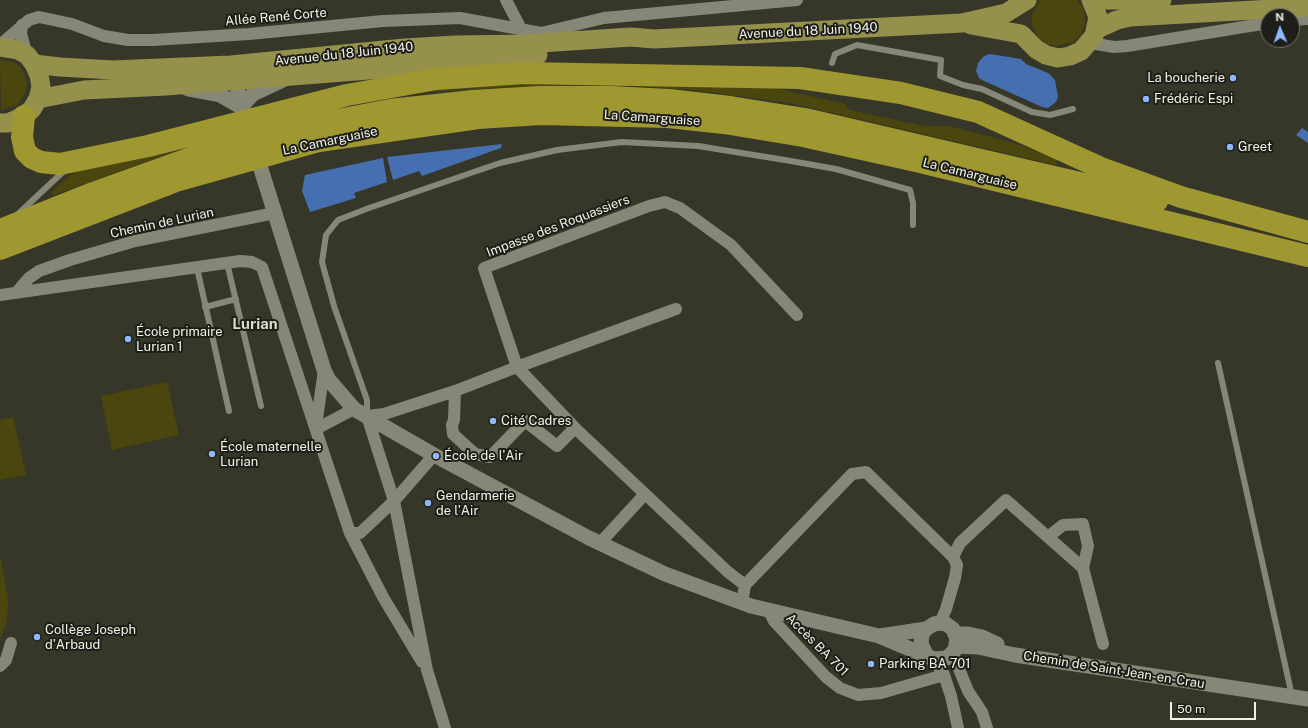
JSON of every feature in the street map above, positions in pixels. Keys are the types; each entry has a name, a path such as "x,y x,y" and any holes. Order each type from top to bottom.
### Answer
{"highway":[{"path":"24,116 22,137 24,151 32,158 48,163 60,164 156,144 346,95 436,79 524,73 800,78 901,93 978,112 1101,168 1181,197 1308,232"},
{"name":"La Camarguaise","path":"1,236 92,193 221,147 312,125 390,110 474,101 539,97 611,97 669,100 730,107 805,119 1308,237"},
{"name":"La Camarguaise","path":"1,236 235,164 319,141 478,118 541,114 668,117 724,123 802,136 916,161 1308,256"},
{"path":"0,258 194,184 235,164"},
{"path":"1225,210 1308,229"}],"main road":[{"name":"Avenue du 18 Juin 1940","path":"0,46 18,50 30,59 60,67 290,76 473,62 617,46 654,39 962,23 1006,13 1028,0"},
{"name":"Avenue du 18 Juin 1940","path":"1028,0 1022,19 1028,40"},
{"path":"1092,0 1098,17 1094,36"},
{"path":"1104,0 1162,0"},
{"name":"Avenue du 18 Juin 1940","path":"962,23 1021,34 1036,49 1046,55 1058,58 1070,56 1081,51 1094,36 1117,20 1130,17 1308,7"},
{"name":"Avenue du 18 Juin 1940","path":"38,99 84,90 166,86 233,73 405,48 456,45 525,44 631,37 654,39"},
{"path":"0,123 12,122 24,116 38,99 40,81 30,59"}],"street":[{"path":"506,0 519,25 517,28"},
{"name":"Allée René Corte","path":"0,46 22,25 29,20 39,17 72,24 104,36 128,40 153,40 249,34 383,21 460,18 541,33 604,18 670,5 797,0"},
{"path":"1094,36 1114,46 1127,46 1260,24"},
{"path":"22,25 21,34 30,59"},
{"path":"233,73 241,107 324,370 332,386 361,413 434,455 600,543 665,574 742,603 769,611 879,636 941,660 955,645"},
{"path":"241,107 254,94 290,76"},
{"path":"166,86 220,95 241,107"},
{"name":"Impasse des Roquassiers","path":"518,367 484,268 649,206 665,202 680,208 731,245 797,315"},
{"name":"Chemin de Lurian","path":"16,292 29,278 40,271 57,265 135,241 275,212"},
{"path":"0,295 227,263 252,262 262,267 350,533 383,596 427,670"},
{"path":"316,429 361,413 384,414 455,390 676,309"},
{"path":"518,367 575,428 745,585"},
{"path":"316,429 324,370"},
{"path":"455,390 454,420 452,425 453,434 475,454 490,456 524,420 557,446 575,428"},
{"path":"361,413 394,501 427,670 445,728"},
{"path":"350,533 360,533 394,501 434,455"},
{"path":"742,603 745,585 852,474 866,472 953,557 957,565 946,610 940,623"},
{"path":"600,543 645,494"},
{"path":"953,557 960,543 1006,500 1083,568"},
{"path":"1048,537 1063,525 1083,524 1088,546 1083,568 1102,644"},
{"name":"Accès BA 701","path":"769,611 774,621 826,677 840,688 858,695 881,693 944,675"},
{"path":"958,728 951,696 944,675 921,644 922,634 926,629 934,624 946,624 955,645 968,692 982,712 987,728"},
{"path":"879,636 926,629"},
{"path":"0,666 6,660 12,643"},
{"name":"Chemin de Saint-Jean-en-Crau","path":"955,645 978,647 1015,655 1308,699"}],"lane":[{"path":"832,63 835,54 856,45 941,60 940,76 963,85 982,89 1032,112 1050,115 1073,109"},
{"path":"361,413 367,400 334,306 322,262 326,235 338,220 500,163 557,150 622,142 698,146 836,169 910,190 913,204 913,225"},
{"path":"1,236 74,162"},
{"path":"227,263 261,406"},
{"path":"197,268 229,411"},
{"path":"205,307 236,300"},
{"path":"1218,364 1292,697"}],"shaded area":[{"path":"1040,0 1077,0 1084,10 1085,19 1084,27 1074,42 1056,46 1048,44 1040,39 1032,24 1032,14"},
{"path":"0,60 14,62 21,68 25,75 27,84 26,92 17,105 1,110"},
{"path":"467,81 775,88 845,104 849,110 924,126 949,126 1014,143 1057,159 1056,165 790,103 694,90 630,86 533,86 428,92 366,102"},
{"path":"235,133 170,153 54,195 51,192 71,175 88,166"},
{"path":"167,382 179,435 112,450 101,396"},
{"path":"13,417 26,475 0,480 0,420"},
{"path":"0,556 8,599 7,621 0,640"}],"water":[{"path":"990,54 1021,59 1026,64 1048,73 1055,80 1058,97 1056,102 1048,108 1042,107 979,78 976,71 978,63 984,56"},
{"path":"1302,128 1308,132 1308,143 1296,135"},
{"path":"502,144 501,148 422,176 419,171 393,180 387,157"},
{"path":"383,158 387,182 354,193 356,198 310,212 302,191 305,175"}],"place":[{"name":"La boucherie","path":"1233,78"},
{"name":"Frédéric Espi","path":"1146,99"},
{"name":"Greet","path":"1230,147"},
{"name":"École primaire Lurian 1","path":"128,339"},
{"name":"Cité Cadres","path":"493,421"},
{"name":"École maternelle Lurian","path":"212,454"},
{"name":"École de l'Air","path":"436,456"},
{"name":"Gendarmerie de l'Air","path":"428,503"},
{"name":"Collège Joseph d'Arbaud","path":"37,637"},
{"name":"Parking BA 701","path":"871,664"}],"district":[{"name":"Lurian","path":"255,324"}]}
